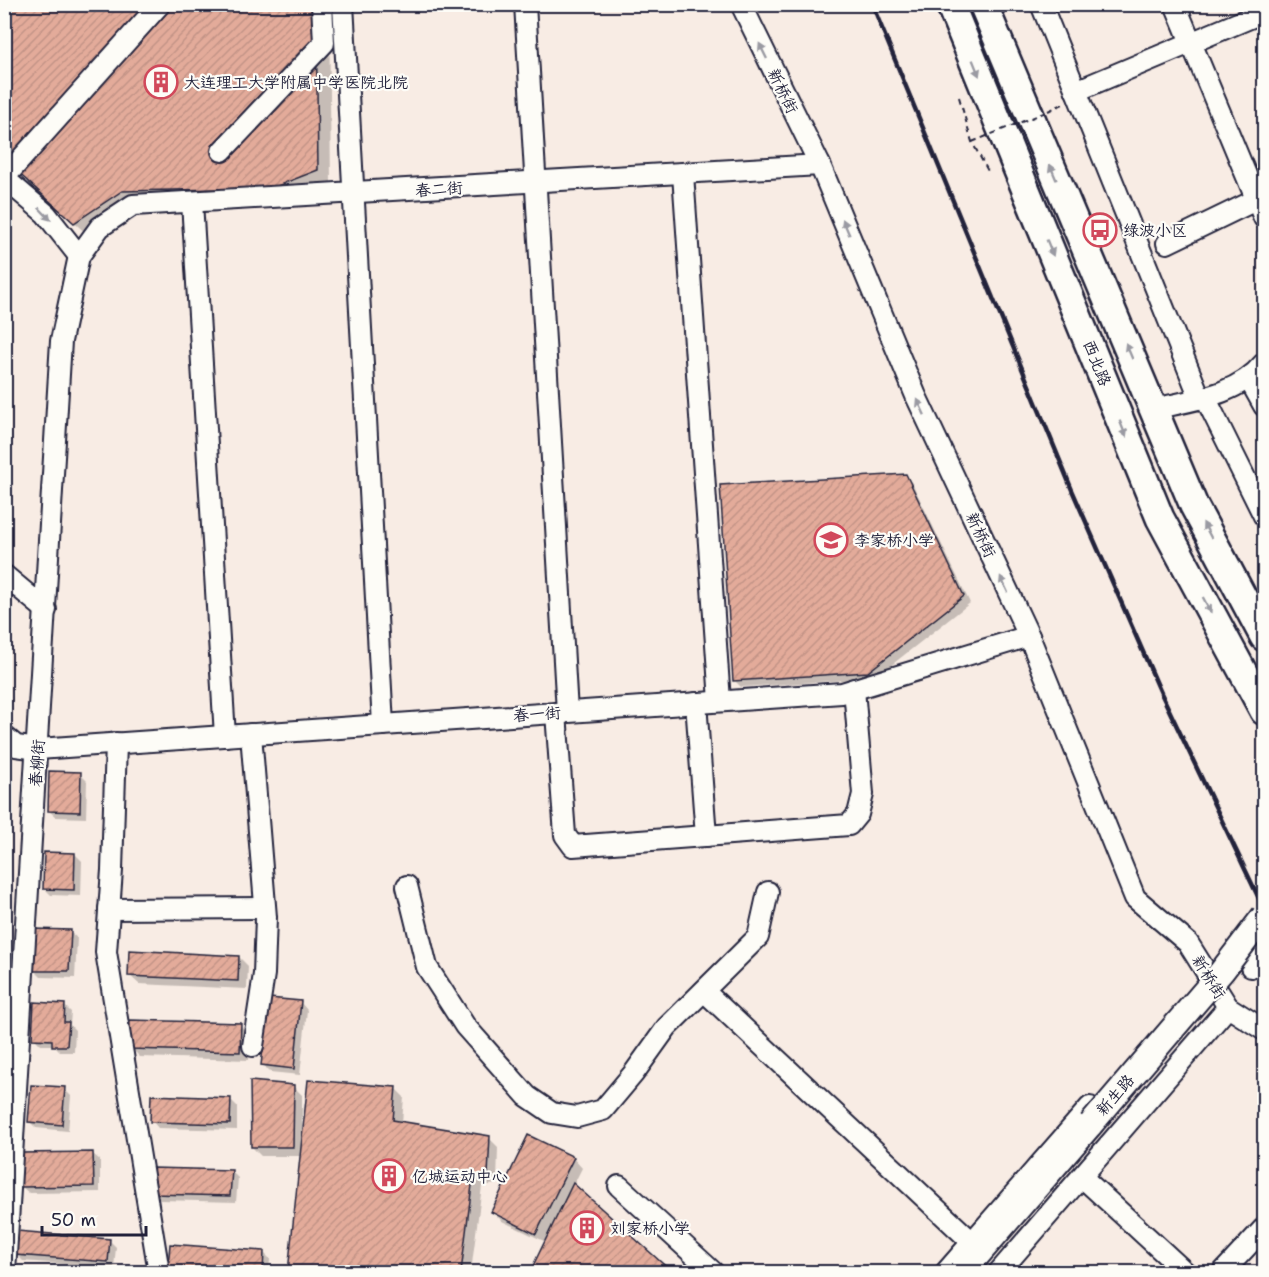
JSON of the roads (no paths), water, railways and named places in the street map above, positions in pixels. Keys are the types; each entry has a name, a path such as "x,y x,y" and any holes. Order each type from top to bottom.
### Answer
{"highway":[{"name":"西北路","path":"982,4 1194,506 1264,637"},
{"name":"西北路","path":"950,7 1160,518 1264,711"}],"main road":[{"name":"新生路","path":"981,1272 1264,916"},
{"name":"新生路","path":"963,1272 1235,982 1264,943"}],"street":[{"path":"79,256 46,214 4,178 160,4"},
{"path":"222,151 324,43 322,4"},
{"path":"343,4 383,725"},
{"path":"525,4 561,712 565,835 573,846 849,825 858,814 863,794 854,689"},
{"name":"新桥街","path":"741,4 820,165 916,396 1029,636 1135,898 1188,943 1228,1007 1264,1030"},
{"path":"1041,4 1073,96 1203,398 1264,516"},
{"path":"1167,243 1262,204 1175,4"},
{"path":"1073,96 1264,12"},
{"name":"春二街","path":"79,256 100,227 133,205 353,195 820,165"},
{"path":"683,174 720,701"},
{"path":"192,202 225,736"},
{"name":"春柳街","path":"5,1272 9,1129 38,749 62,341 79,256"},
{"path":"1153,409 1221,394 1249,379 1264,363"},
{"path":"1249,379 1264,406"},
{"path":"4,575 46,610"},
{"name":"春一街","path":"38,749 842,693 1029,636"},
{"path":"696,703 706,836"},
{"path":"251,734 265,908 264,974 254,1046"},
{"path":"4,736 16,746 38,749"},
{"path":"116,743 110,909 106,952 159,1272"},
{"path":"407,886 427,967 465,1026 526,1096 552,1113 577,1117 603,1110 667,1028 758,937 768,892"},
{"path":"110,909 265,908"},
{"path":"1251,968 1264,950"},
{"path":"946,1272 1208,972"},
{"path":"704,991 972,1242"},
{"path":"999,1272 1228,1007"},
{"path":"1082,1177 1185,1272"},
{"path":"619,1186 713,1272"},
{"path":"1223,1272 1264,1228"}],"railway":[{"path":"872,4 1072,490 1161,693 1264,909"}],"place":[{"name":"大连理工大学附属中学医院北院","path":"161,82"},
{"name":"绿波小区","path":"1100,230"},
{"name":"李家桥小学","path":"831,540"},
{"name":"亿城运动中心","path":"389,1176"},
{"name":"刘家桥小学","path":"587,1228"}]}
